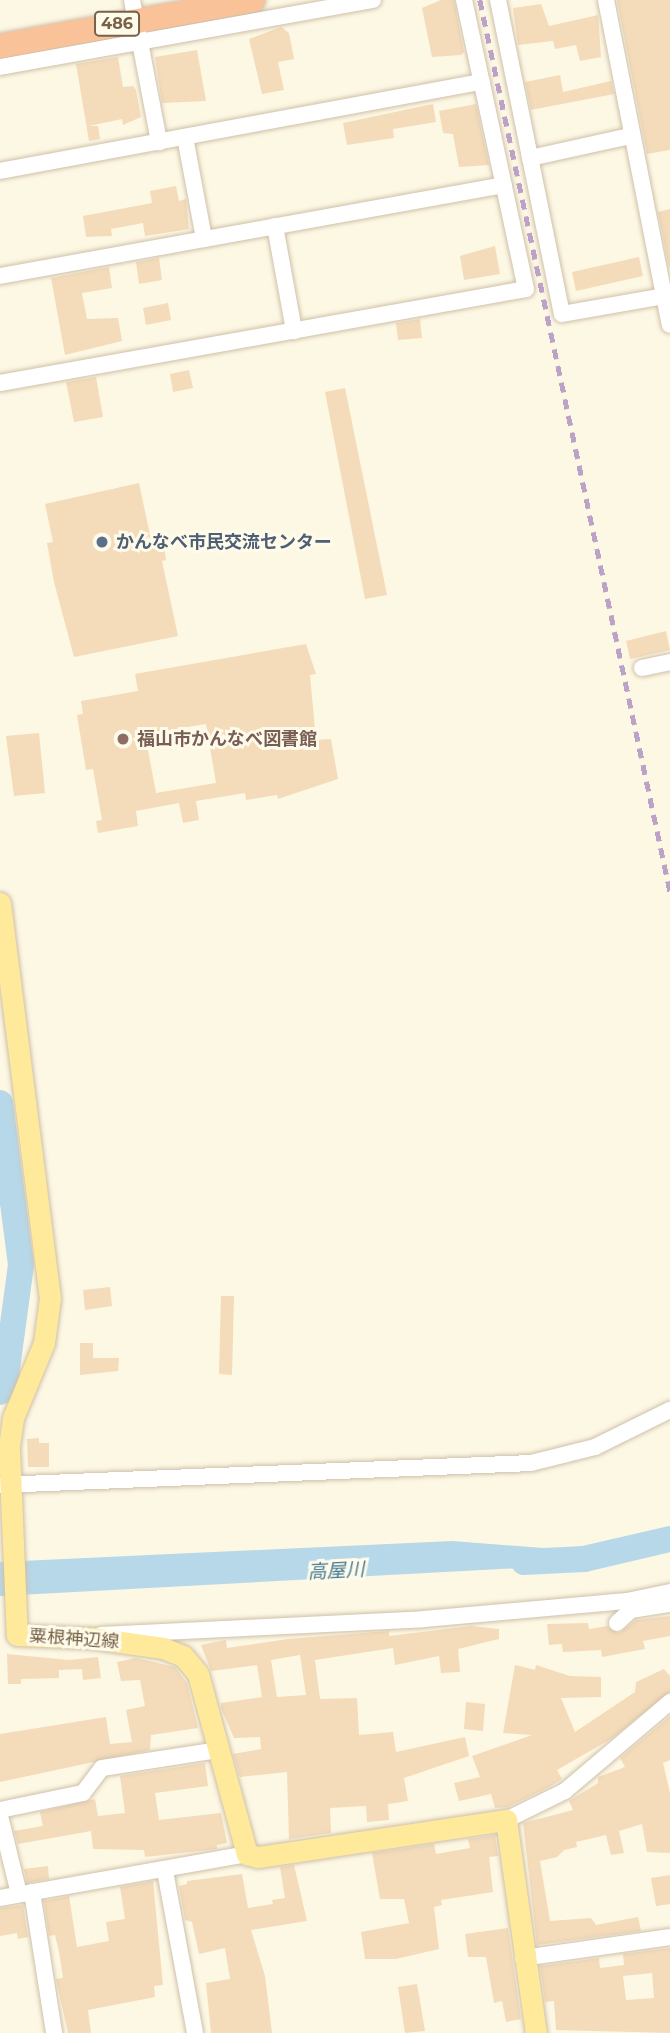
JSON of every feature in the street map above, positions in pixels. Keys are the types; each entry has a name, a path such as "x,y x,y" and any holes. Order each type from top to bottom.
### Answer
{"highway":[{"name":"486","path":"0,46 135,17 163,0"},
{"name":"486","path":"0,30 135,17 243,2"}],"main road":[{"name":"粟根神辺線","path":"0,903 50,1298 44,1342 13,1418 7,1489 11,1633 92,1637 163,1648 183,1656 198,1674 247,1854"},
{"path":"247,1854 258,1857 506,1819 523,1958 536,2033"}],"street":[{"path":"0,68 135,17 373,0"},
{"path":"0,383 526,289 464,0"},
{"path":"498,0 562,314 667,304"},
{"path":"606,0 630,136 670,325"},
{"path":"135,17 159,142"},
{"path":"0,171 482,82"},
{"path":"530,158 630,136"},
{"path":"185,137 204,239"},
{"path":"0,276 504,185"},
{"path":"275,226 294,331"},
{"path":"642,668 670,662"},
{"path":"7,1489 531,1463 595,1447 670,1410"},
{"path":"92,1637 122,1631 437,1618 627,1601 670,1592"},
{"path":"617,1623 631,1610 670,1604"},
{"path":"506,1819 565,1791 670,1702"},
{"path":"0,1810 83,1793 102,1768 218,1750"},
{"path":"0,1816 26,1893 54,2033"},
{"path":"0,1898 165,1871 247,1854"},
{"path":"165,1871 195,2033"},
{"path":"523,1958 670,1937"}],"water":[{"path":"452,1541 556,1549 558,1566 0,1596 0,1562"}],"building":[{"path":"441,0 454,0 464,52 461,55 432,57 422,8"},
{"path":"617,0 670,0 670,150 647,154"},
{"path":"541,4 549,26 598,15 601,57 580,61 576,45 555,49 553,41 518,45 513,8"},
{"path":"281,27 289,33 294,59 278,62 284,90 262,94 249,39"},
{"path":"197,50 206,101 162,103 155,57"},
{"path":"118,57 123,87 133,86 136,90 141,117 123,125 122,119 89,126 98,126 100,139 89,141 76,64"},
{"path":"560,75 563,92 611,81 614,94 531,110 525,82"},
{"path":"433,104 436,122 393,129 394,138 347,145 343,123"},
{"path":"476,104 489,165 459,167 453,134 443,133 439,111"},
{"path":"176,186 179,201 186,199 189,229 145,236 143,223 111,229 112,236 86,237 83,216 152,203 150,191"},
{"path":"670,209 670,267 669,267 658,212"},
{"path":"495,246 500,274 464,280 460,256"},
{"path":"639,257 643,276 576,291 572,272"},
{"path":"159,258 162,280 139,284 136,262"},
{"path":"109,267 112,288 82,293 87,319 118,318 122,341 65,355 51,278"},
{"path":"168,303 171,320 146,325 143,308"},
{"path":"420,319 422,338 398,340 396,323"},
{"path":"189,370 193,388 173,392 170,374"},
{"path":"96,377 103,417 74,422 66,382"},
{"path":"345,388 387,595 365,599 325,392"},
{"path":"139,483 153,549 164,546 166,560 162,561 178,636 74,657 54,582 47,543 53,542 45,504"},
{"path":"666,631 670,650 630,659 626,641"},
{"path":"306,644 316,674 310,675 316,740 331,739 338,779 278,799 277,795 246,800 245,793 196,801 199,820 183,823 179,803 136,811 138,826 98,833 96,821 102,820 93,769 86,770 77,715 83,714 81,701 138,691 135,674","holes":["206,724 216,783 156,793 145,734"]},
{"path":"39,733 45,793 14,796 6,736"},
{"path":"110,1287 112,1306 85,1310 83,1290"},
{"path":"221,1296 234,1296 232,1375 219,1374"},
{"path":"80,1343 93,1343 93,1358 119,1358 118,1371 80,1375"},
{"path":"39,1438 39,1443 49,1443 49,1467 28,1467 27,1439"},
{"path":"670,1616 670,1636 643,1641 645,1649 602,1657 601,1650 563,1652 562,1644 549,1645 547,1624 588,1623 589,1629 607,1626 619,1633 636,1620"},
{"path":"471,1626 499,1629 499,1639 458,1649 460,1672 441,1673 439,1656 395,1665 393,1648 315,1660 320,1699 357,1698 359,1735 393,1732 396,1752 465,1737 469,1756 404,1778 408,1801 388,1804 389,1820 367,1822 366,1806 330,1808 331,1833 289,1839 287,1772 240,1777 233,1754 261,1749 260,1737 234,1738 221,1708 221,1703 262,1697 257,1665 211,1671 201,1645 226,1640 227,1648 288,1639 389,1631 389,1636","holes":["300,1655 306,1695 277,1697 271,1660"]},
{"path":"7,1654 69,1660 98,1657 101,1678 83,1680 82,1669 59,1670 59,1678 21,1679 21,1684 8,1684"},
{"path":"136,1658 175,1667 187,1683 198,1728 151,1735 150,1750 0,1782 0,1734 106,1717 110,1744 132,1742 126,1710 145,1706 140,1680 121,1681 117,1662"},
{"path":"515,1665 535,1670 536,1665 570,1676 601,1677 601,1697 561,1698 575,1732 635,1692 636,1682 664,1669 670,1676 670,1692 611,1739 557,1770 562,1779 551,1786 508,1807 495,1808 491,1794 459,1801 454,1783 480,1777 472,1756 532,1735 503,1733"},
{"path":"466,1702 485,1704 483,1731 464,1729"},
{"path":"670,1716 670,1760 663,1763 670,1793 670,1853 647,1852 642,1824 619,1831 624,1853 611,1855 606,1835 576,1842 577,1847 564,1850 557,1857 540,1861 550,1921 591,1918 596,1925 638,1917 641,1931 537,1945 523,1823 573,1810 569,1801 598,1783 598,1777 625,1767 620,1758"},
{"path":"205,1763 208,1786 155,1793 159,1820 221,1813 227,1843 217,1845 217,1849 145,1857 144,1850 93,1849 91,1831 18,1844 14,1831 43,1826 40,1812 95,1799 98,1816 125,1813 120,1776"},
{"path":"495,1835 498,1856 489,1857 493,1892 441,1900 442,1905 434,1907 439,1949 396,1959 365,1959 361,1932 409,1923 404,1899 380,1899 372,1853 434,1844 436,1854 470,1848 468,1839"},
{"path":"294,1865 307,1921 251,1930 265,1976 272,2033 211,2033 206,1983 230,1979 225,1948 199,1954 192,1922 185,1920 179,1886 187,1884 187,1881 242,1874 248,1908 273,1904 272,1900 285,1898 280,1867"},
{"path":"48,1866 49,1879 27,1883 24,1869"},
{"path":"670,1875 670,1904 656,1906 651,1878"},
{"path":"153,1881 163,1985 154,1986 155,1997 88,2010 91,2033 68,2033 56,1979 63,1978 59,1952 55,1935 49,1936 44,1901 69,1896 77,1947 109,1941 106,1922 125,1919 120,1887"},
{"path":"23,1905 28,1937 18,1939 17,1933 0,1936 0,1908"},
{"path":"508,1928 521,2019 506,2022 502,2001 494,2003 486,1957 468,1957 465,1934"},
{"path":"670,1948 670,2033 556,2030 554,2001 545,2002 540,1966 599,1958 600,1968 624,1965 623,1954","holes":["652,1973 654,1998 626,2000 623,1976"]},
{"path":"417,1984 425,2031 405,2033 398,1987"}],"waterway":[{"path":"0,1103 21,1265 6,1376 0,1392"},
{"name":"高屋川","path":"524,1562 584,1559 670,1539"}],"railway":[{"path":"480,0 670,891"}],"place":[{"name":"かんなべ市民交流センター","path":"102,542"},
{"name":"福山市かんなべ図書館","path":"123,739"}]}
